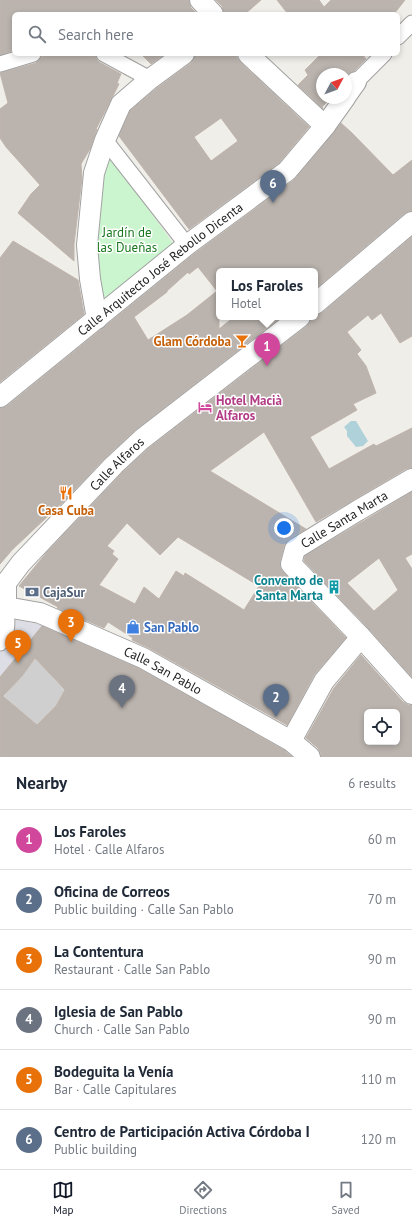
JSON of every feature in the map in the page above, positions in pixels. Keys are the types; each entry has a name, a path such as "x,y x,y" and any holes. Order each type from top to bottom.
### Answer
{"street":[{"path":"200,0 211,12"},
{"path":"400,35 412,23"},
{"path":"0,64 26,56"},
{"path":"108,56 150,79"},
{"path":"97,319 90,279 87,245 94,173 105,140 121,104 150,79 181,56"},
{"path":"250,56 325,126"},
{"name":"Calle Arquitecto José Rebollo Dicenta","path":"352,89 382,56"},
{"name":"Calle Arquitecto José Rebollo Dicenta","path":"0,397 187,245 286,171 325,126 341,104"},
{"path":"105,140 187,245"},
{"path":"318,301 412,222"},
{"name":"Calle Alfaros","path":"3,606 6,583 26,558 114,465 142,439 296,320"},
{"name":"Calle Santa Marta","path":"412,479 295,549 291,564 361,637 412,694"},
{"path":"0,643 8,625 3,606"},
{"name":"Calle San Pablo","path":"3,606 45,614 143,658 291,741 310,757"},
{"path":"291,741 324,681 361,637"}],"shaded area":[{"path":"0,617 43,625 0,678"},
{"path":"35,658 65,691 121,672 130,662 142,670 131,681 135,739 37,725 4,696 10,689 0,678 23,674"}],"green space":[{"name":"Jardín de las Dueñas","path":"108,153 175,246 110,297 106,297 103,296 91,246 101,179"}],"water":[{"path":"351,421 356,421 368,441 363,446 356,447 347,436 347,431 344,427"}],"building":[{"path":"0,0 189,0 191,8 195,12 12,12 12,51 0,55"},
{"path":"216,0 261,0 247,12 224,12 222,6"},
{"path":"277,0 319,0 324,7 331,0 405,0 396,12 286,12"},
{"path":"96,56 99,62 121,74 117,83 119,84 95,131 97,129 90,149 81,164 82,178 74,244 74,261 18,213 31,194 40,185 6,147 0,138 0,109 8,103 0,73 36,63 41,57"},
{"path":"143,56 162,56 151,64"},
{"path":"195,56 237,56 240,62 309,127 279,163 189,229 119,136 130,111 157,88 191,63","holes":["221,118 238,141 211,161 194,137"]},
{"path":"319,56 364,56 366,59 352,72 352,68 316,68 316,102 298,85 308,75 305,70"},
{"path":"318,104 325,104 322,107 323,109"},
{"path":"341,123 393,175 412,160 412,211 405,213 318,286 318,268 216,268 216,290 198,267 189,274 188,272 167,292 134,317 148,340 187,315 216,292 216,320 219,320 219,329 230,320 277,320 134,431 12,550 0,564 0,408 7,406 194,254 294,180"},
{"path":"412,237 412,336 400,343 381,313 372,320 368,315 347,332 361,350 357,354 366,366 376,393 353,404 357,410 310,437 329,469 374,444 376,446 412,428 412,468 406,469 316,522 264,432 210,471 306,529 289,539 284,546 280,567 283,572 346,638 314,675 287,725 132,640 133,638 108,622 104,628 57,608 58,607 19,586 47,552 122,473 149,448 307,326 310,320 318,320 318,314 322,313","holes":["127,523 160,555 178,537 259,586 244,610 185,573 184,576 176,571 159,599 144,587 135,604 99,585 118,559 112,554 114,551 107,546"]},
{"path":"13,241 78,280 84,314 0,382 0,258"},
{"name":"Convento de Santa Marta","path":"412,492 412,554 405,558 412,569 412,677 369,629 304,561 305,556","holes":["379,558 398,590 374,611 347,583"]},
{"path":"42,626 138,668 284,750 292,757 0,757 0,677","holes":["35,658 65,690 56,706 37,725 3,696 22,676"]},
{"path":"361,655 403,702 408,705 412,705 412,757 321,757 321,753 318,748 306,738 334,688"}],"place":[{"name":"Centro de Participación Activa Córdoba I","path":"273,203"},
{"name":"Glam Córdoba","path":"242,341"},
{"name":"Los Faroles","path":"267,366"},
{"name":"Hotel Macià Alfaros","path":"205,407"},
{"name":"Casa Cuba","path":"66,493"},
{"name":"Convento de Santa Marta","path":"334,587"},
{"name":"CajaSur","path":"32,592"},
{"name":"San Pablo","path":"133,627"},
{"name":"La Contentura","path":"71,642"},
{"name":"Bodeguita la Venía","path":"18,663"},
{"name":"Iglesia de San Pablo","path":"122,708"},
{"name":"Oficina de Correos","path":"276,717"}]}
